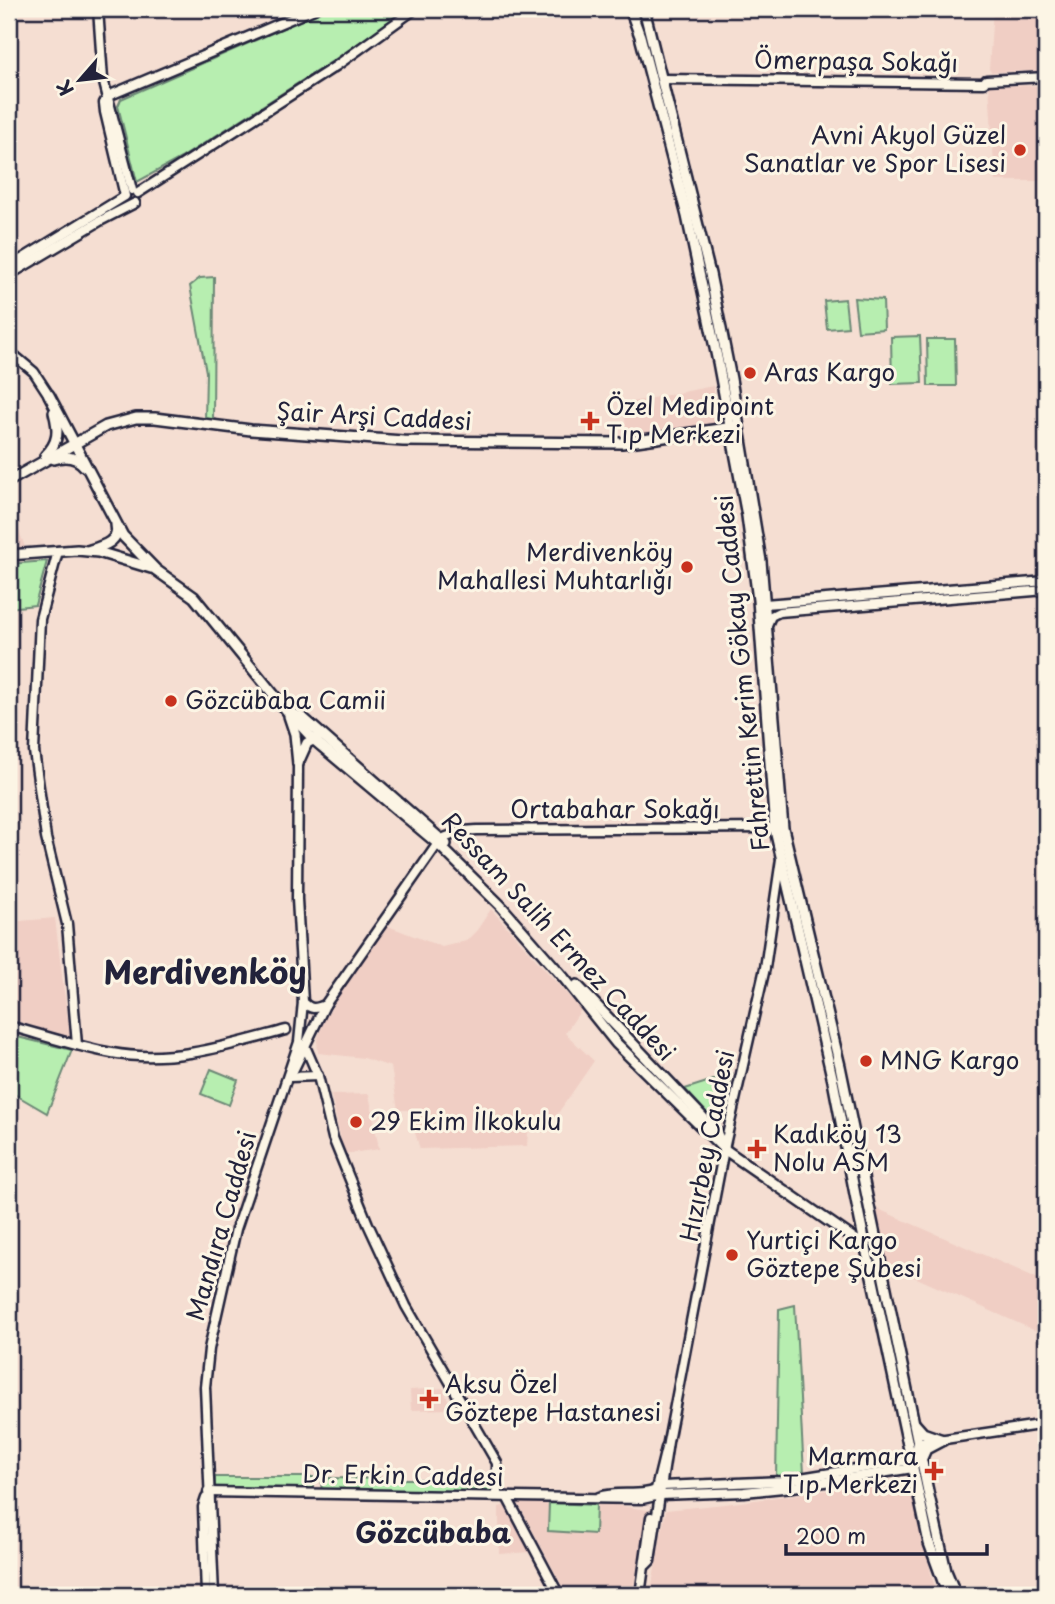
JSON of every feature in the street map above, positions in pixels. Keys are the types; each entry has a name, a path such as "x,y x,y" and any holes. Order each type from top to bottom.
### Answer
{"main road":[{"name":"Fahrettin Kerim Gökay Caddesi","path":"630,9 640,36 686,212 747,516 759,612 775,828 838,1101 862,1232 917,1464 946,1572 956,1595"},
{"name":"Fahrettin Kerim Gökay Caddesi","path":"643,9 710,274 759,538 781,816 834,1039 914,1421 918,1443 917,1464 930,1548 948,1595"},
{"path":"49,394 115,523 135,551 156,570"},
{"path":"39,463 55,445 57,437 49,394"},
{"name":"Şair Arşi Caddesi","path":"9,481 106,426 136,418 403,441 622,443 729,426"},
{"path":"729,426 735,429 742,445"},
{"path":"39,463 71,457 81,462 93,479"},
{"path":"87,551 116,537 115,523"},
{"path":"9,555 87,551 128,560 156,570"},
{"name":"Ressam Salih Ermez Caddesi","path":"156,570 194,597 287,711 313,738 439,841"},
{"path":"287,711 295,734 298,764"},
{"name":"Ressam Salih Ermez Caddesi","path":"287,711 303,718 324,736 505,903 566,976 715,1130 724,1149 866,1247"},
{"path":"298,764 307,743 313,738 324,736"},
{"path":"834,1226 849,1233 862,1232 870,1218"},
{"path":"914,1421 923,1433 943,1440"},
{"path":"917,1464 926,1449 943,1440"}],"street":[{"path":"98,9 103,79 108,96"},
{"path":"9,275 139,199 132,193 105,112 104,103 108,96 314,9"},
{"path":"9,267 336,66 415,9"},
{"name":"Ömerpaşa Sokağı","path":"662,79 984,83 986,80 1046,78"},
{"path":"9,351 34,372 49,394"},
{"path":"58,551 40,619 34,751 46,838 67,923 77,1045"},
{"path":"759,612 765,604 1046,581"},
{"path":"767,628 769,618 778,612 1046,590"},
{"name":"Mandıra Caddesi","path":"280,1099 302,1044 300,1028 303,1002 297,899 298,764"},
{"path":"775,828 780,824 781,816"},
{"name":"Ortabahar Sokağı","path":"439,841 463,831 775,828"},
{"path":"439,841 325,1005 302,1044 318,1076 332,1138 406,1306 497,1463 506,1496 561,1595"},
{"name":"Hızırbey Caddesi","path":"658,1493 667,1459 724,1149 765,968 782,856"},
{"path":"303,1002 315,1009 325,1005"},
{"path":"9,1026 114,1054 177,1055 286,1030"},
{"name":"Mandıra Caddesi","path":"214,1595 205,1387 209,1349 236,1229 280,1099 302,1044"},
{"path":"290,1077 318,1076"},
{"path":"918,1443 1046,1424"},
{"name":"Hızırbey Caddesi","path":"640,1595 662,1458 668,1442"},
{"name":"Dr. Erkin Caddesi","path":"208,1492 612,1500 917,1464"},
{"name":"Mandıra Caddesi","path":"206,1595 203,1507 208,1492"}],"shaded area":[{"path":"993,9 1046,9 1046,68 1040,68 1039,71 991,72"},
{"name":"Avni Akyol Güzel Sanatlar ve Spor Lisesi","path":"989,85 1046,86 1046,181 995,181"},
{"path":"713,386 719,423 628,438 622,404"},
{"path":"9,504 25,547 25,548 9,549"},
{"path":"491,909 581,1010 565,1033 594,1061 545,1132 528,1131 527,1146 420,1149 408,1110 398,1110 391,1067 364,1058 318,1053 317,1040 324,1021 349,978 388,926 442,947 466,941"},
{"path":"55,918 71,1039 9,1018 9,922"},
{"name":"29 Ekim İlkokulu","path":"369,1094 379,1149 344,1154 331,1095"},
{"path":"878,1209 1046,1282 1046,1312 1036,1331 885,1264 873,1214"},
{"name":"Aksu Özel Göztepe Hastanesi","path":"443,1388 452,1409 411,1410 410,1390"},
{"path":"911,1479 938,1595 650,1595 666,1510"},
{"path":"594,1502 648,1510 632,1595 567,1595 518,1503"},
{"path":"506,1505 532,1552 499,1554 499,1507"}],"green space":[{"path":"327,9 408,9 181,158 137,182 118,106 121,99"},
{"path":"214,277 213,422 205,421 206,372 190,286 200,278"},
{"path":"854,298 883,300 884,329 858,331"},
{"path":"845,299 848,327 827,329 824,301"},
{"path":"920,336 922,383 892,384 891,337"},
{"path":"927,339 955,339 956,386 928,386"},
{"path":"47,561 35,605 9,608 9,564"},
{"path":"9,1035 72,1050 47,1113 9,1091"},
{"path":"211,1069 238,1080 229,1105 201,1094"},
{"path":"732,1074 723,1120 716,1123 685,1089"},
{"path":"795,1305 804,1474 776,1477 779,1309"},
{"path":"215,1477 313,1477 313,1490 215,1488"},
{"path":"322,1478 494,1480 495,1493 321,1492"},
{"path":"549,1503 596,1505 595,1534 548,1531"}],"place":[{"name":"Avni Akyol Güzel Sanatlar ve Spor Lisesi","path":"1020,150"},
{"name":"Aras Kargo","path":"750,373"},
{"name":"Özel Medipoint Tıp Merkezi","path":"590,421"},
{"name":"Merdivenköy Mahallesi Muhtarlığı","path":"687,567"},
{"name":"Gözcübaba Camii","path":"171,701"},
{"name":"MNG Kargo","path":"866,1061"},
{"name":"29 Ekim İlkokulu","path":"356,1122"},
{"name":"Kadıköy 13 Nolu ASM","path":"757,1149"},
{"name":"Yurtiçi Kargo Göztepe Şubesi","path":"732,1255"},
{"name":"Aksu Özel Göztepe Hastanesi","path":"429,1399"},
{"name":"Marmara Tıp Merkezi","path":"934,1471"}],"district":[{"name":"Merdivenköy","path":"205,973"},
{"name":"Gözcübaba","path":"433,1533"}]}
